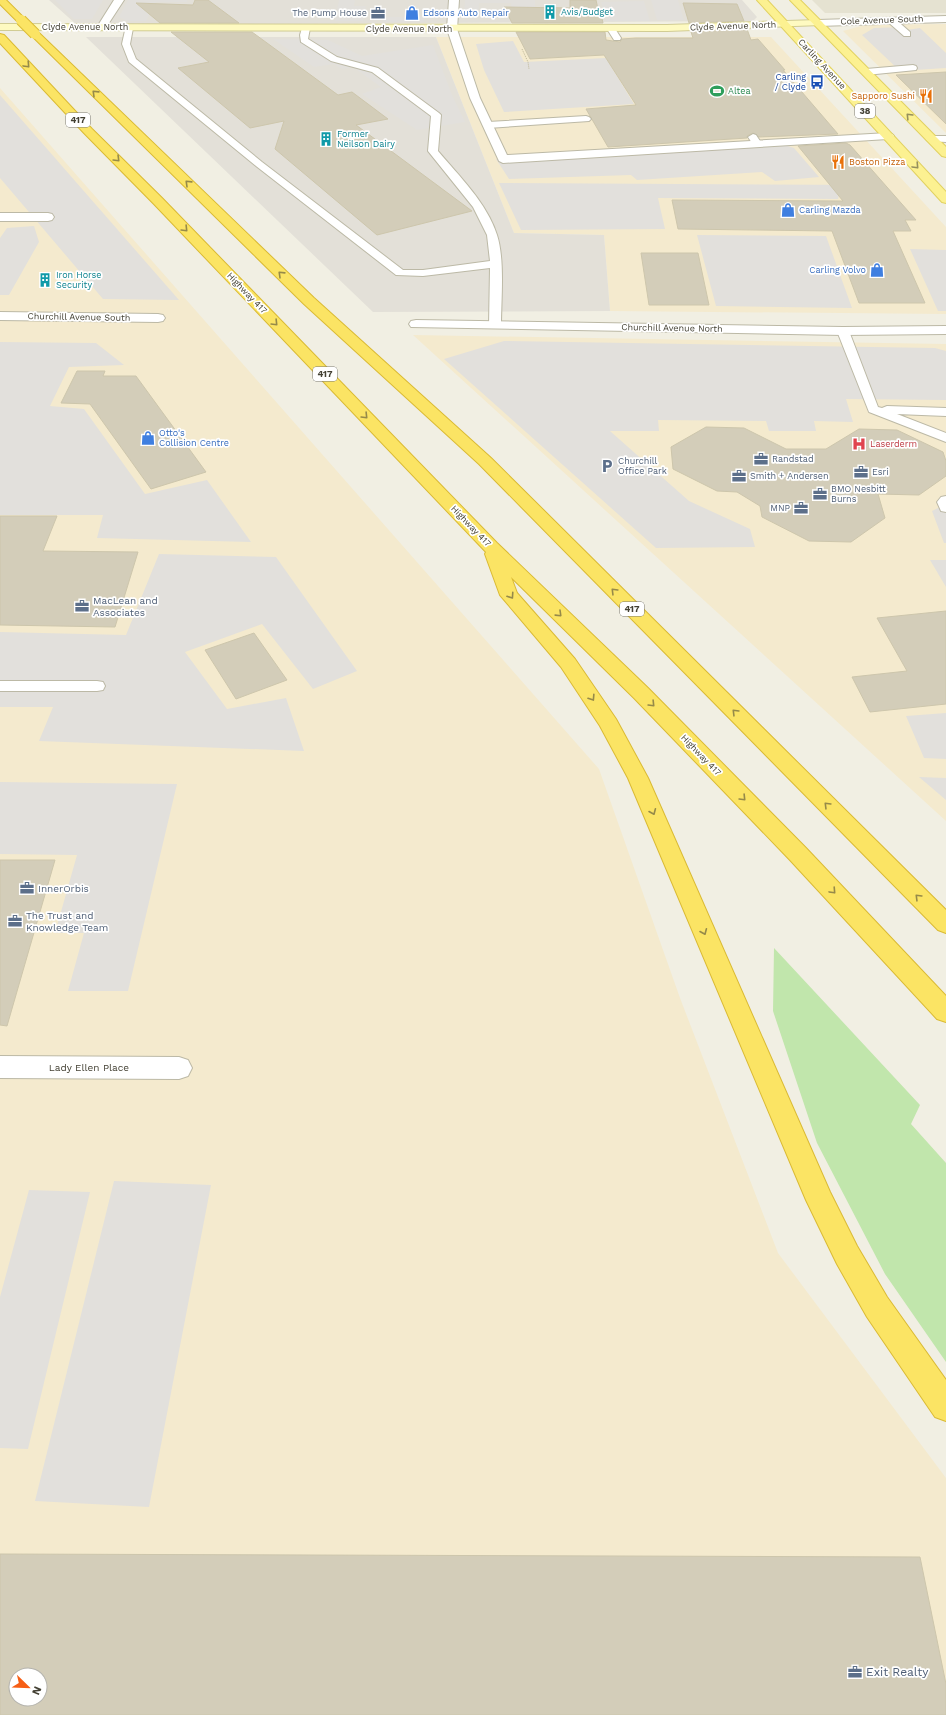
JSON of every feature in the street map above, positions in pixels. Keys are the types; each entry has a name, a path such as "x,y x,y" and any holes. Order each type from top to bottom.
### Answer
{"highway":[{"name":"417","path":"1,0 309,301 486,462 946,924"},
{"name":"Highway 417","path":"0,37 88,131 158,201 491,547 647,698 798,854 946,1012"},
{"path":"491,547 509,595 568,663 609,724 638,778 820,1200 847,1255 877,1307 946,1406"}],"main road":[{"name":"Carling Avenue","path":"762,0 946,199"},
{"path":"795,0 946,154"}],"street":[{"path":"102,28 119,0"},
{"path":"454,0 452,29 471,88 503,159 755,141 888,136"},
{"name":"Cole Avenue South","path":"818,23 946,19"},
{"name":"Clyde Avenue North","path":"0,27 452,29 723,27 818,23"},
{"path":"0,217 48,217"},
{"name":"Churchill Avenue South","path":"0,316 158,318"},
{"name":"Churchill Avenue North","path":"416,324 946,332"},
{"name":"Lady Ellen Place","path":"0,1067 179,1068"}],"lane":[{"path":"891,20 907,34"},
{"path":"129,28 126,40 126,49 132,60 259,164 400,273 496,264"},
{"path":"306,28 304,40 334,59 375,70 436,115 433,151 478,206 492,235 496,264 495,326"},
{"path":"611,28 617,38"},
{"path":"866,72 913,68"},
{"path":"488,125 586,119"},
{"path":"931,139 946,139"},
{"path":"843,331 872,409 946,438"},
{"path":"872,409 946,412"},
{"path":"946,500 944,502 946,508"},
{"path":"0,686 97,686"}],"path":[{"path":"520,45 528,62 529,69"}],"shaded area":[{"path":"49,0 742,0 757,17 753,21 77,25"},
{"path":"55,0 103,0 92,19 74,19"},
{"path":"128,0 187,0 187,2 156,2 146,21 127,21 119,17"},
{"path":"339,0 355,0 354,6 366,6 363,21 335,21"},
{"path":"465,0 535,0 535,21 512,21 511,3 479,3 478,17 464,16"},
{"path":"651,0 678,0 684,20 657,20"},
{"path":"812,0 946,0 946,13 825,13"},
{"path":"644,1 650,21 607,21 601,2"},
{"path":"384,17 425,17 424,22 383,22"},
{"path":"946,24 946,133 843,31 865,25"},
{"path":"904,27 907,30 920,28 946,53 946,68 900,71 862,35 874,28"},
{"path":"86,37 436,37 514,233 604,235 610,311 373,312"},
{"path":"436,37 771,37 946,227 946,314 610,311 604,235 514,233"},
{"path":"273,39 328,40 362,56 433,45 452,95 465,122 417,130 362,94 381,87 353,67 342,69 334,64 314,67"},
{"path":"513,41 524,62 606,58 634,104 504,112 484,70 476,44"},
{"path":"0,88 599,769 680,998 778,1253 946,1478 946,1715 0,1715"},
{"path":"0,95 179,300 103,299 0,178"},
{"path":"769,140 794,148 819,177 775,181 762,172 637,180 631,175 509,179 496,159"},
{"path":"499,183 877,185 840,192 838,199 658,198 665,229 521,230"},
{"path":"34,226 39,242 9,295 0,295 0,238 7,228"},
{"path":"697,235 826,236 852,308 716,306"},
{"path":"910,249 946,250 946,311 938,311"},
{"path":"413,335 946,344 946,821"},
{"name":"Churchill Office Park","path":"504,341 935,348 946,351 946,400 846,399 853,422 814,421 816,431 769,431 766,421 658,420 659,431 610,431 689,501 750,529 755,547 656,548 444,359"},
{"path":"0,342 96,343 124,365 69,367 50,406 84,409 145,494 207,480 251,542 97,538 103,515 0,515"},
{"path":"946,504 946,543 944,543 932,511"},
{"path":"159,554 276,557 357,671 313,689 262,624 185,652 227,709 286,698 304,751 39,741 53,707 0,707 0,632 126,635"},
{"path":"930,560 946,560 946,587"},
{"path":"946,713 946,759 924,758 906,716"},
{"path":"919,777 946,778 946,800"},
{"path":"0,782 177,784 128,991 68,991 84,933 55,933 77,855 0,854"},
{"path":"114,1181 211,1185 149,1507 35,1501"},
{"path":"29,1190 90,1192 28,1449 0,1448 0,1297"}],"green space":[{"path":"774,948 920,1105 911,1124 946,1163 946,1362 885,1274 817,1143 773,1011"}],"building":[{"path":"195,0 208,0 239,23 160,23 136,3 193,5"},
{"path":"570,0 596,0 598,9 600,9 603,23 512,23 504,7 570,8"},
{"path":"683,3 737,4 744,21 689,23"},
{"name":"Altea","path":"747,29 751,40 758,39 838,134 759,137 753,133 747,136 747,138 608,147 586,109 636,105 604,55 530,59 516,32 605,32 606,40 620,42 622,39 636,38 693,38 691,32"},
{"name":"Former Neilson Dairy","path":"171,32 252,32 338,95 352,92 388,119 356,125 472,211 377,235 275,149 284,121 250,128 178,68 209,62"},
{"path":"946,72 946,124 896,75"},
{"path":"846,143 850,145 916,220 905,220 911,231 893,231 925,303 859,303 832,231 678,229 672,200 843,201 798,146"},
{"path":"641,253 698,253 709,305 649,305"},
{"name":"Otto's Collision Centre","path":"77,371 105,371 103,376 136,376 206,472 151,489 90,404 61,403"},
{"name":"Churchill Office Park","path":"706,427 744,428 786,449 826,449 859,429 897,430 943,452 946,461 946,476 919,495 878,494 885,518 851,542 809,541 762,517 760,506 737,492 717,491 673,469 671,447"},
{"path":"0,516 57,516 43,551 138,552 115,627 0,625"},
{"path":"946,611 946,704 870,712 852,677 907,671 877,618"},
{"path":"254,633 287,680 236,699 205,650"},
{"path":"0,860 55,860 7,1026 0,1025"},
{"path":"0,1554 920,1557 946,1684 946,1715 0,1715"}],"place":[{"name":"Avis/Budget","path":"550,12"},
{"name":"The Pump House","path":"378,13"},
{"name":"Edsons Auto Repair","path":"412,13"},
{"name":"Carling / Clyde","path":"817,82"},
{"name":"Altea","path":"717,91"},
{"name":"Sapporo Sushi","path":"926,96"},
{"name":"Former Neilson Dairy","path":"326,139"},
{"name":"Boston Pizza","path":"838,162"},
{"name":"Carling Mazda","path":"788,210"},
{"name":"Carling Volvo","path":"877,270"},
{"name":"Iron Horse Security","path":"45,280"},
{"name":"Otto's Collision Centre","path":"148,438"},
{"name":"Laserderm","path":"859,444"},
{"name":"Randstad","path":"761,459"},
{"name":"Churchill Office Park","path":"607,466"},
{"name":"Esri","path":"861,472"},
{"name":"Smith + Andersen","path":"739,476"},
{"name":"BMO Nesbitt Burns","path":"820,494"},
{"name":"MNP","path":"801,508"},
{"name":"MacLean and Associates","path":"82,606"},
{"name":"InnerOrbis","path":"27,888"},
{"name":"The Trust and Knowledge Team","path":"15,921"},
{"name":"Exit Realty","path":"855,1672"}]}
